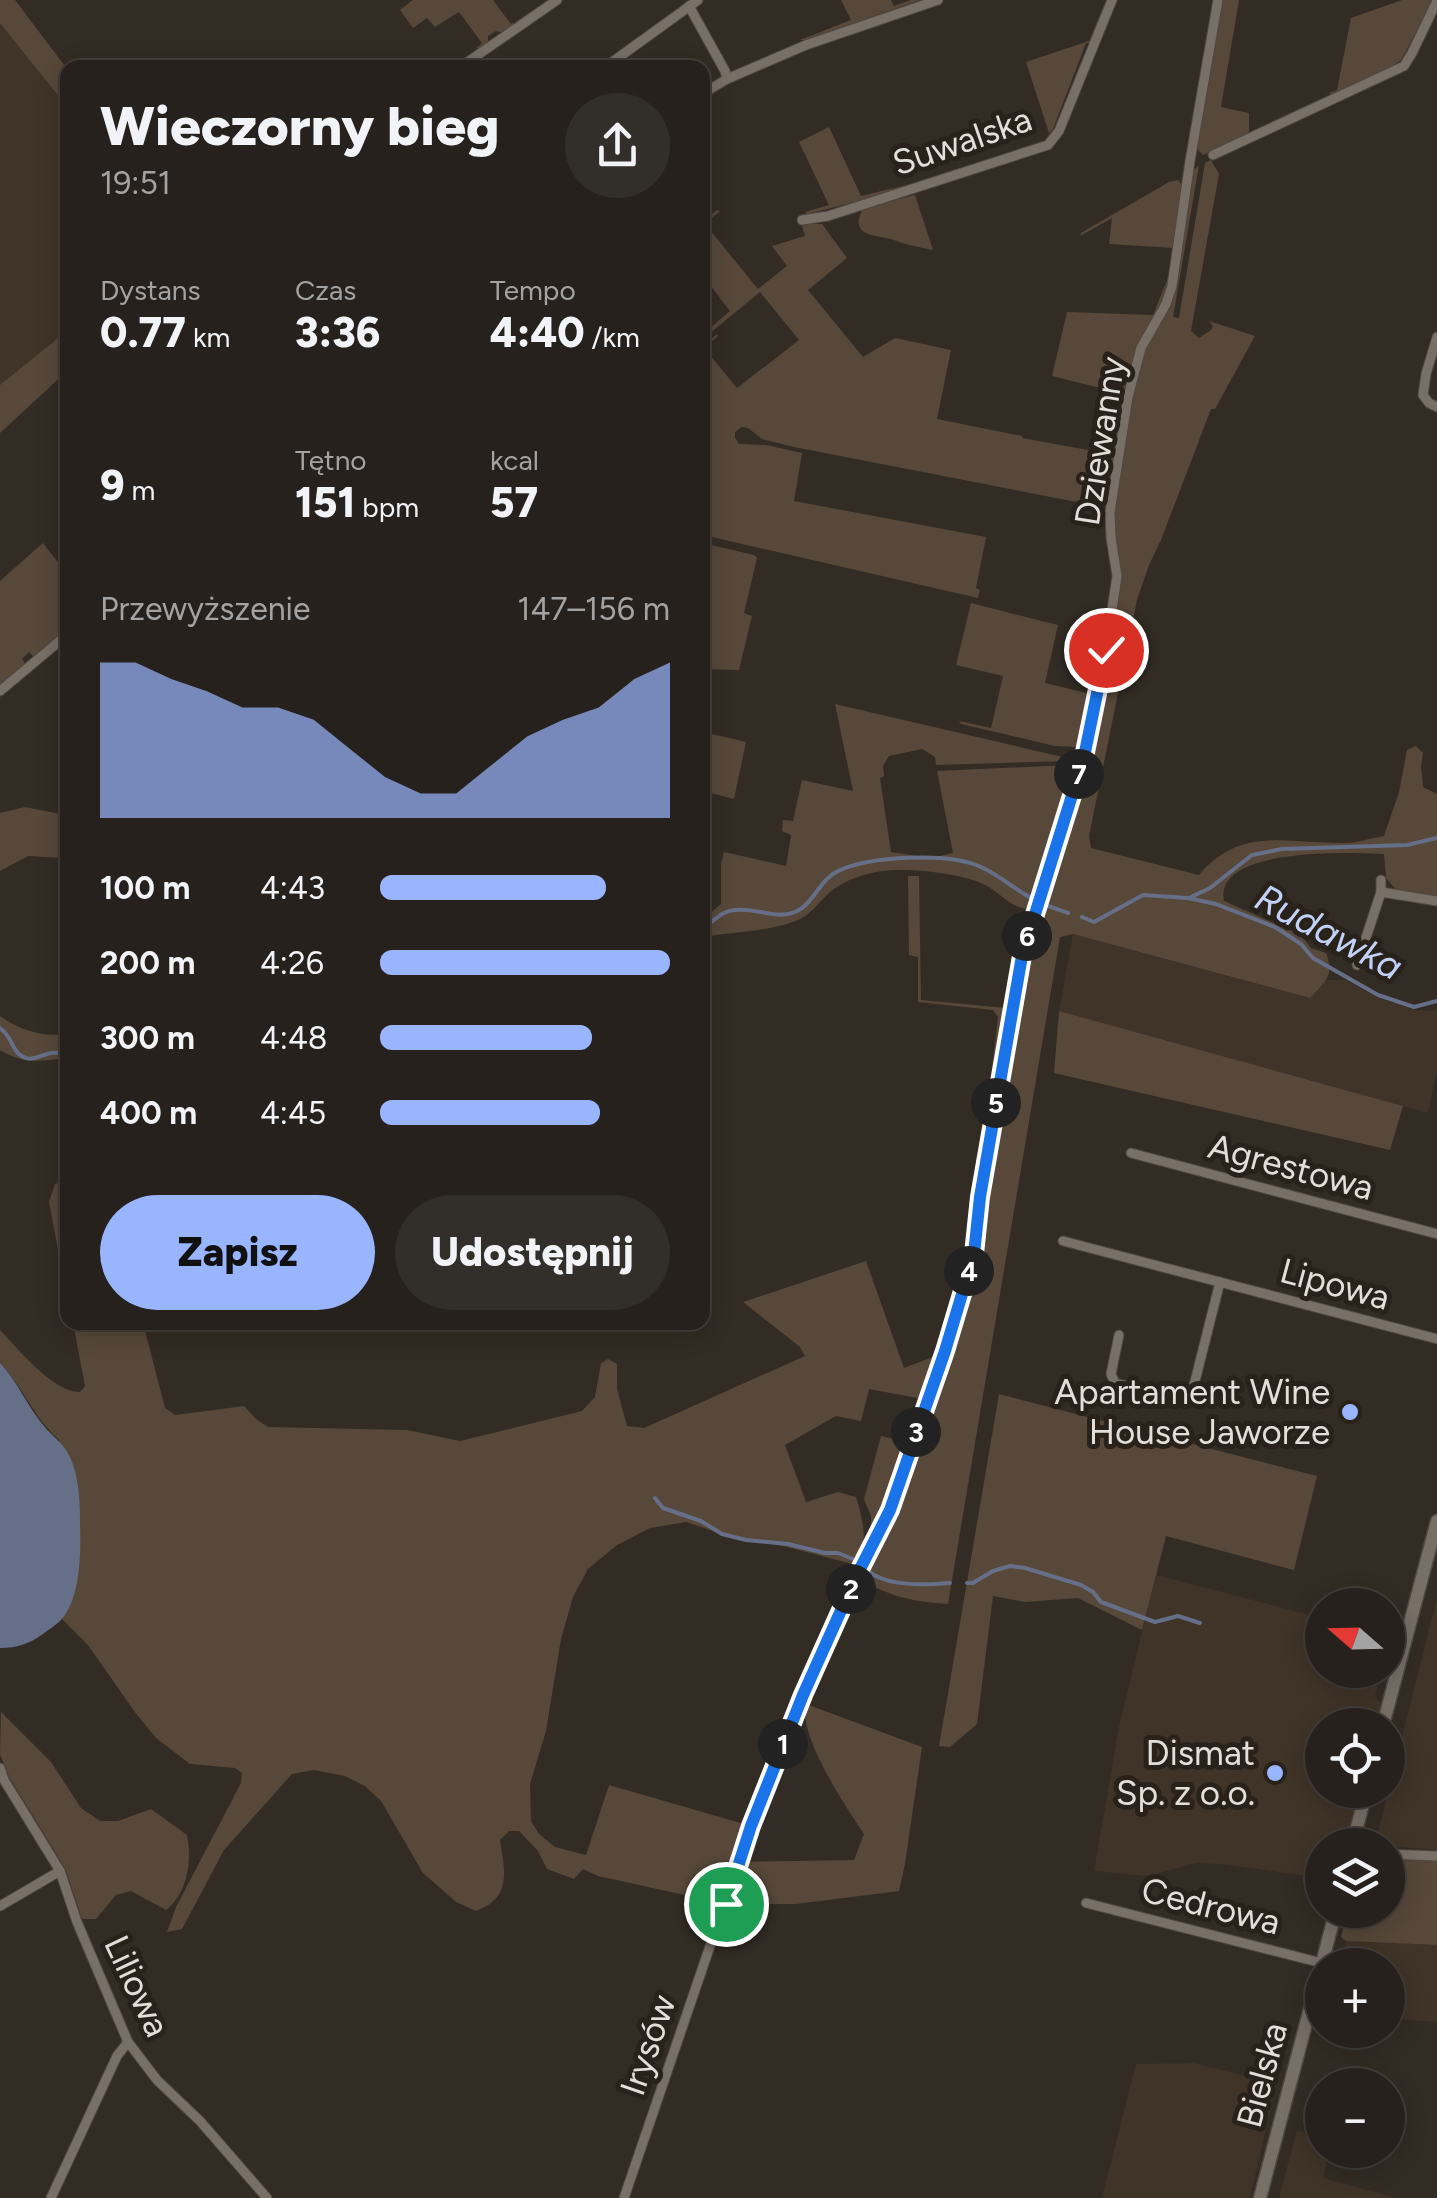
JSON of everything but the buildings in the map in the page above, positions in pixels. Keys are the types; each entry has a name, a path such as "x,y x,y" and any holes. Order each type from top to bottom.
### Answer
{"main road":[{"path":"1388,1708 1437,1521"},
{"name":"Bielska","path":"1260,2198 1305,2027"}],"street":[{"path":"471,60 557,0"},
{"path":"710,89 806,45 938,0"},
{"name":"Suwalska","path":"802,220 828,216 1048,145 1059,132 1112,0"},
{"name":"Dziewanny","path":"872,1544 890,1510 974,1254 980,1197 1026,940 1084,757 1096,704 1117,576 1110,522 1128,397 1141,348 1170,295 1218,0"},
{"path":"1212,155 1404,66 1437,1"},
{"path":"615,60 693,3 727,79"},
{"path":"1437,337 1423,395 1437,408"},
{"path":"0,691 60,641"},
{"path":"1357,965 1381,892 1380,880"},
{"path":"1381,892 1437,902"},
{"name":"Agrestowa","path":"1132,1153 1437,1234"},
{"name":"Lipowa","path":"1062,1242 1437,1339"},
{"path":"1120,1335 1111,1374 1115,1383 1187,1400 1220,1282"},
{"name":"Irysów","path":"624,2198 751,1826 803,1695 872,1544"},
{"name":"Liliowa","path":"0,1768 60,1871 77,1922 128,2042 157,2080 200,2121 267,2198"},
{"path":"1405,1855 1437,1856"},
{"path":"0,1906 60,1871"},
{"name":"Cedrowa","path":"1086,1903 1305,1959"},
{"path":"52,2198 117,2056 128,2042"}],"shaded area":[{"path":"0,0 15,0 60,60 60,374 0,427"},
{"path":"0,0 15,0 60,60 60,93 57,94 0,23"},
{"path":"413,0 493,0 515,27 504,33 496,31 488,36 488,44 476,48 482,43 459,12 435,27 427,18 413,28 400,10"},
{"path":"841,0 891,0 894,6 920,0 800,40 851,20"},
{"path":"1106,0 1090,43 1086,43 1049,133 1026,62 1089,41"},
{"path":"1222,0 1239,0 1221,107 1249,113 1249,131 1246,136 1203,155 1197,149"},
{"path":"1402,0 1434,0 1401,60 1332,96 1329,93 1337,90 1351,18"},
{"path":"829,127 861,196 915,183 807,214 829,205 799,142"},
{"path":"1211,160 1219,174 1191,331 1199,338 1211,330 1209,321 1255,336 1215,409 1211,409 1137,600 1089,836 1091,848 1199,875 1215,859 1249,843 1350,843 1384,836 1399,792 1407,750 1416,746 1423,753 1423,787 1437,794 1437,899 1397,891 1386,878 1384,854 1287,856 1240,871 1226,883 1224,901 1301,935 1311,948 1326,953 1329,973 1310,998 1073,934 1060,937 948,1604 913,1600 861,1579 889,1522 977,1254 1019,1004 1091,741 1120,575 1113,533 1114,511 1132,397 1144,350 1164,316 1191,173 1199,165 1173,317 1179,318 1205,163"},
{"path":"1178,180 1182,185 1174,248 1109,244 1112,218 1080,236 1169,182"},
{"path":"915,195 933,250 861,230 859,218 863,208"},
{"path":"801,223 822,224 847,258 808,290 863,357 895,338 951,350 937,419 1116,455 1108,505 794,447 762,439 742,427 735,432 739,444 802,453 794,501 986,537 976,588 980,590 978,598 710,537 710,355 737,388 799,340 760,292 710,333 710,328 730,311 710,285 710,230 758,289 787,266 772,246 805,236"},
{"path":"1168,278 1167,295 1126,390 1116,392 1052,376 1067,312 1153,315"},
{"path":"60,337 60,377 0,433 0,385"},
{"path":"43,543 60,565 60,636 34,657 29,652 22,659 26,665 0,686 0,581"},
{"path":"710,545 757,558 744,613 752,616 739,670 710,669"},
{"path":"971,603 1058,625 1045,683 1095,695 1083,739 1075,747 961,724 959,721 991,728 1003,676 956,665"},
{"path":"835,704 1067,758 936,765 935,757 922,749 889,756 880,778 891,852 931,858 953,853 937,771 1071,765 1076,768 1043,878 1029,909 1016,906 989,887 966,878 891,870 844,883 808,914 790,923 710,936 710,913 721,904 724,852 786,866 791,835 782,831 783,820 793,821 802,780 853,791"},
{"path":"710,734 746,742 734,799 710,793"},
{"path":"25,807 60,814 60,858 28,856 0,871 0,813"},
{"path":"908,876 919,876 921,1000 1006,1008 1014,981 973,1209 969,1209 985,1126 998,1017 993,1010 918,1002 918,957 909,955"},
{"path":"1073,934 1309,998 1327,980 1346,980 1378,998 1414,1010 1437,1011 1437,1071 1428,1113 1059,1011"},
{"path":"1059,1011 1403,1106 1390,1150 1054,1073"},
{"path":"0,1016 32,1032 60,1034 60,1059 25,1060 0,1050"},
{"path":"60,1183 60,1259 49,1202 55,1184"},
{"path":"866,1261 904,1368 938,1355 923,1399 869,1389 861,1421 836,1416 785,1445 806,1502 838,1492 856,1497 863,1523 860,1557 856,1565 686,1522 650,1528 617,1545 588,1569 573,1597 561,1639 546,1731 530,1784 531,1821 555,1847 586,1855 609,1785 751,1826 740,1862 854,1860 864,1834 816,1752 805,1718 806,1704 922,1747 899,1891 796,1904 726,1904 598,1876 583,1869 574,1879 547,1869 538,1851 519,1831 509,1831 500,1840 504,1873 501,1891 496,1899 476,1911 456,1902 423,1873 381,1801 365,1786 345,1776 314,1770 292,1774 224,1850 182,1929 167,1932 176,1907 241,1783 242,1773 235,1768 190,1764 156,1738 88,1645 62,1619 72,1599 59,1440 0,1363 0,1330 37,1368 70,1390 80,1392 85,1386 74,1330 145,1330 165,1408 175,1415 244,1406 268,1427 407,1430 460,1441 582,1411 595,1397 601,1363 608,1359 617,1364 617,1389 627,1426 644,1428 805,1356 800,1347 743,1302"},
{"path":"999,1394 1317,1476 1294,1570 1166,1536 1142,1630 1078,1598 1025,1602 993,1596 977,1724 950,1747 939,1746"},
{"path":"881,1436 908,1442 876,1532 871,1531 871,1516 864,1499"},
{"path":"1156,1575 1305,1614 1305,1688 1377,1688 1375,1696 1381,1704 1380,1708 1305,1708 1305,1808 1354,1808 1349,1828 1305,1828 1305,1876 1197,1863 1147,1876 1094,1871 1120,1722"},
{"path":"1437,1598 1437,1850 1405,1847 1405,1828 1379,1828 1384,1808 1405,1808 1405,1725"},
{"path":"1,1712 51,1762 81,1808 100,1821 118,1821 151,1809 187,1835 187,1875 166,1910 131,1891 116,1895 96,1919 82,1919 65,1868 9,1777 0,1754"},
{"path":"1405,1859 1437,1860 1437,1945 1346,1941 1341,1937 1343,1928 1405,1928"},
{"path":"1346,1941 1437,1945 1437,2022 1405,2019 1405,1948 1344,1948"},
{"path":"1194,2063 1268,2082 1278,2077 1250,2198 1102,2198 1136,2064"},
{"path":"1297,2130 1305,2132 1305,2168 1325,2168 1323,2178 1396,2198 1279,2198"}],"water":[{"path":"0,1363 69,1455 78,1488 80,1534 78,1574 68,1611 33,1640 0,1648"}],"waterway":[{"path":"1191,897 1210,888 1252,855 1282,849 1407,845 1437,838"},
{"name":"Rudawka","path":"710,923 730,911 781,915 795,912 838,871 869,862 910,858 967,862 993,873 1036,901 1068,913"},
{"name":"Rudawka","path":"1082,917 1094,922 1143,895 1216,904 1275,927 1301,944 1313,958 1378,995 1414,1007 1437,1001"},
{"name":"Rudawka","path":"0,1028 23,1057 60,1053"},
{"path":"655,1498 663,1508 701,1521 722,1534 838,1553 853,1559"},
{"path":"967,1583 1010,1566 1025,1568 1081,1585 1101,1602 1155,1622 1178,1616 1200,1623"},
{"path":"867,1570 895,1582 950,1583"}],"place":[{"name":"Apartament Wine House Jaworze","path":"1350,1412"},
{"name":"Dismat Sp. z o.o.","path":"1275,1773"}],"route":[{"path":"726,1904 751,1826 803,1695 890,1510 945,1351 974,1254 980,1197 1022,956 1084,757 1106,650"}]}
